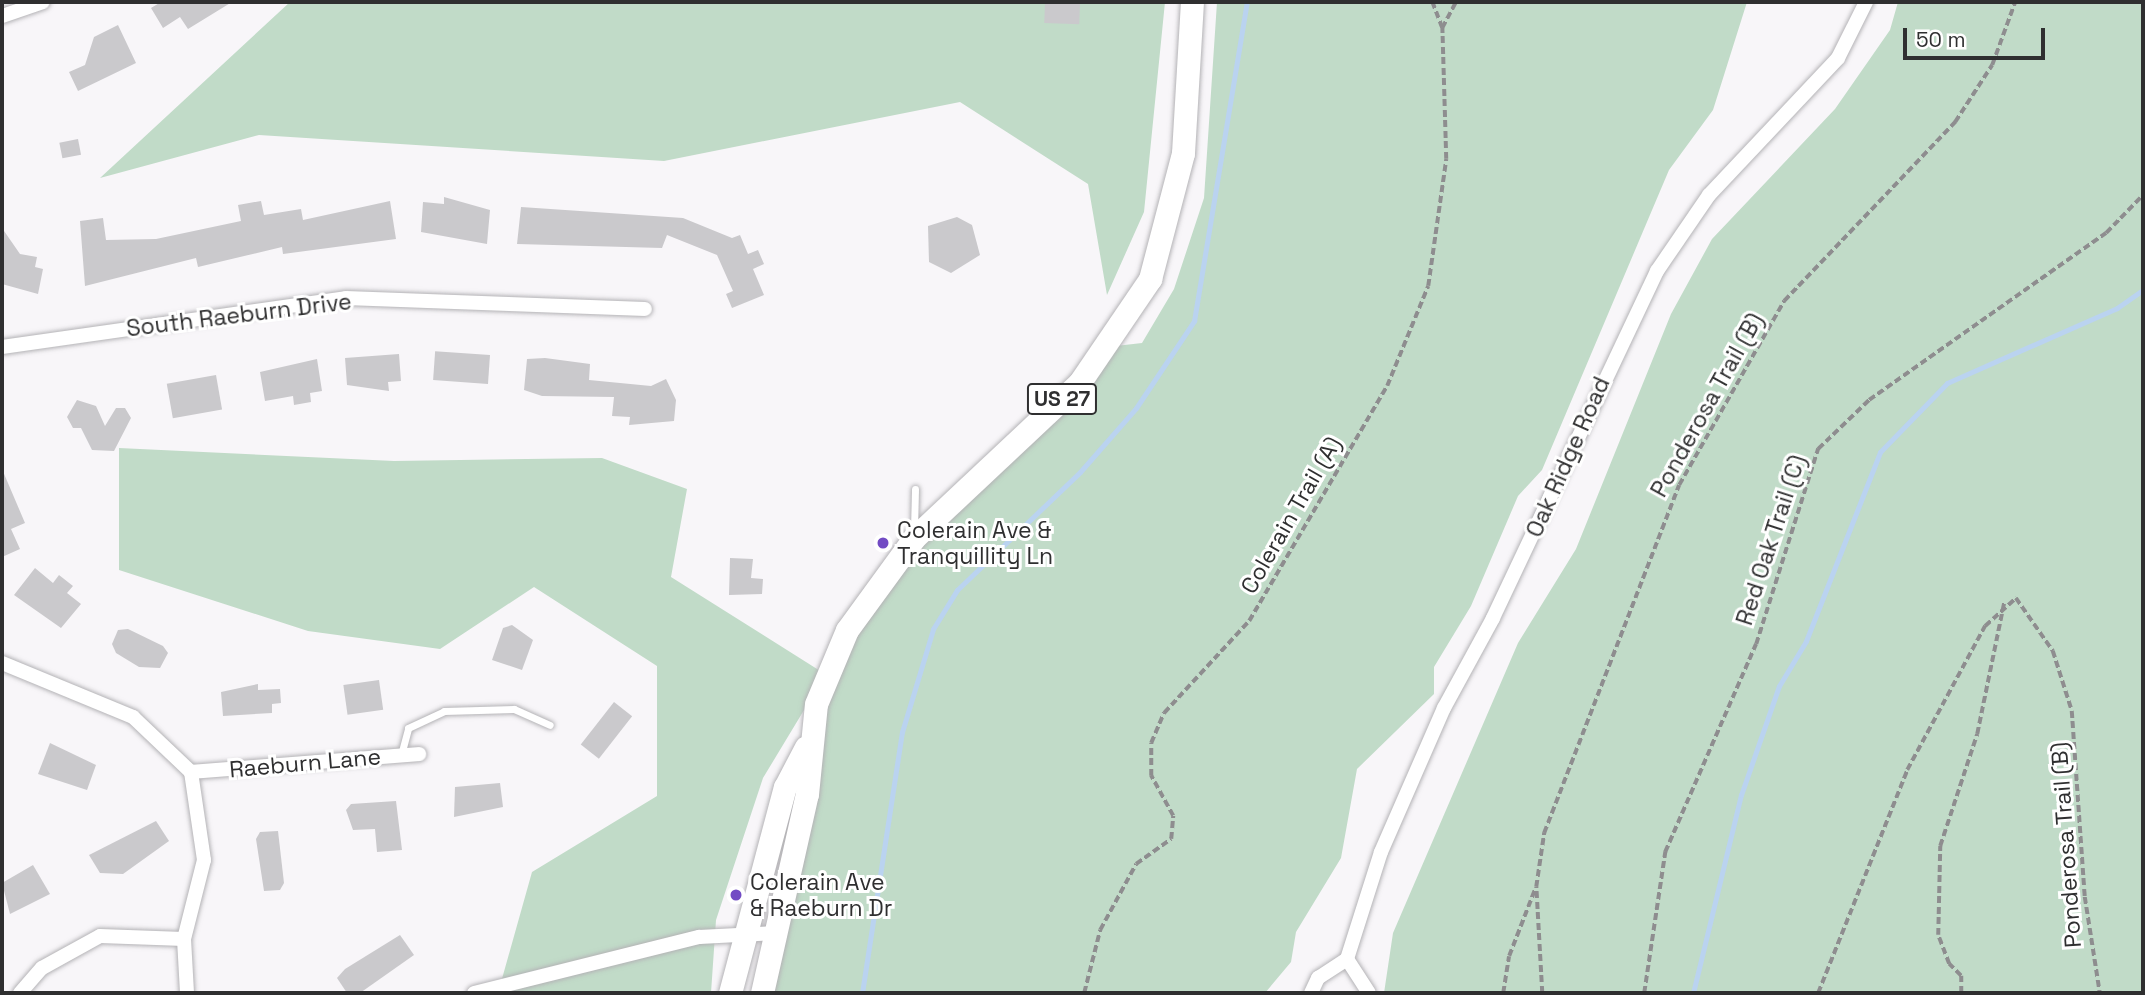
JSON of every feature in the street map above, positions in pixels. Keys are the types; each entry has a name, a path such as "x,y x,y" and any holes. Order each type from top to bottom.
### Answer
{"main road":[{"name":"US 27","path":"762,993 807,794 810,738 825,674 847,630 914,538 1080,382 1150,279 1183,153 1192,2"},
{"name":"US 27","path":"730,993 743,934 785,787 810,738"}],"street":[{"path":"2,16 43,2"},
{"name":"Oak Ridge Road","path":"1347,959 1381,852 1444,708 1493,618 1657,271 1709,195 1838,58 1866,2"},
{"name":"South Raeburn Drive","path":"2,347 346,298 645,309"},
{"path":"2,663 132,717 191,772 204,860 184,939 187,993"},
{"name":"Raeburn Lane","path":"191,772 419,754"},
{"path":"474,993 699,936 777,933"},
{"path":"20,993 42,968 100,936 184,939"},
{"path":"1311,993 1318,978 1347,959 1369,993"}],"lane":[{"path":"914,538 915,489"},
{"path":"401,755 408,728 444,711 514,709 550,725"}],"path":[{"name":"Colerain Trail (A)","path":"1084,993 1100,930 1136,864 1171,839 1173,817 1151,776 1152,743 1164,713 1249,621 1387,386 1428,286 1446,159 1442,28 1432,2"},
{"path":"1442,28 1456,2"},
{"name":"Ponderosa Trail (B)","path":"1503,993 1508,956 1536,887 1545,833 1679,485 1784,301 1955,122 1992,65 2015,2"},
{"name":"Red Oak Trail (C)","path":"1644,993 1665,852 1756,644 1818,449 1840,423 1953,337 2085,250 2143,195"},
{"name":"Ponderosa Trail (B)","path":"2004,603 2016,597 2033,615 2072,710 2085,897 2100,993"},
{"path":"1818,993 1907,770 1985,626 2004,603"},
{"path":"1961,993 1961,976 1949,964 1938,935 1940,846 1977,734 2004,603"},
{"name":"Ponderosa Trail (B)","path":"1536,887 1542,993"}],"green space":[{"path":"290,2 1165,2 1144,212 1107,295 1088,184 960,102 664,161 259,135 100,178"},
{"path":"1217,2 1747,2 1713,110 1669,170 1542,470 1518,496 1471,606 1434,667 1434,694 1357,769 1341,858 1296,932 1291,962 1265,993 762,993 824,677 763,778 716,920 711,993 498,993 532,872 657,796 657,666 534,587 440,649 308,631 119,570 119,448 394,461 602,458 687,489 671,577 825,674 871,590 1107,347 1142,343 1174,289 1204,198"},
{"path":"1898,2 2143,2 2143,993 1384,993 1393,933 1518,643 1576,549 1671,314 1712,239 1835,109 1890,30"}],"building":[{"path":"161,2 232,2 188,29 180,17 163,28 151,8"},
{"path":"1045,2 1080,3 1079,24 1044,23"},
{"path":"118,25 136,63 78,91 69,72 85,65 94,37"},
{"path":"78,139 81,155 62,158 59,143"},
{"path":"444,197 490,210 487,244 421,232 423,202 444,204"},
{"path":"261,201 264,215 301,209 303,220 390,201 396,239 283,254 282,247 198,267 196,258 85,286 80,221 103,218 106,240 156,239 241,221 238,205"},
{"path":"521,207 683,218 732,238 740,235 748,254 758,250 764,264 753,269 764,295 732,308 726,294 733,291 717,255 667,235 662,248 517,244"},
{"path":"957,217 972,225 980,255 951,273 929,262 928,226"},
{"path":"2,228 20,254 37,257 35,267 43,269 38,294 2,284"},
{"path":"435,351 490,355 488,384 433,380"},
{"path":"399,354 401,381 388,382 389,391 347,385 345,358"},
{"path":"545,358 590,364 589,380 651,386 666,379 676,400 674,421 629,425 630,417 612,416 614,397 542,396 524,390 527,359"},
{"path":"317,359 322,391 310,393 311,402 294,405 293,396 265,401 260,372"},
{"path":"216,375 222,409 173,418 167,384"},
{"path":"77,400 96,406 105,426 116,408 125,408 131,418 114,451 92,450 81,428 73,428 67,417"},
{"path":"2,469 25,523 11,529 20,549 2,557"},
{"path":"730,558 753,559 751,578 763,579 762,594 729,595"},
{"path":"35,568 53,583 59,575 73,586 67,593 81,604 61,628 14,595"},
{"path":"512,625 533,640 522,670 492,660 503,628"},
{"path":"128,629 163,646 168,653 160,668 139,667 116,653 112,644 118,630"},
{"path":"379,680 383,710 348,715 343,685"},
{"path":"258,684 258,690 280,689 281,703 272,704 272,713 223,716 221,692"},
{"path":"614,702 632,716 599,759 581,745"},
{"path":"50,743 96,765 87,790 38,774"},
{"path":"500,783 503,807 454,817 455,787"},
{"path":"396,801 402,850 377,852 375,829 353,830 346,810 351,804"},
{"path":"156,821 169,841 123,874 100,873 89,855"},
{"path":"278,831 284,883 280,890 264,891 256,839 260,832"},
{"path":"33,865 50,894 10,914 2,883"},
{"path":"400,935 414,955 360,993 347,993 337,978 345,969"}],"waterway":[{"path":"862,993 902,732 933,629 957,590 1080,472 1136,408 1194,321 1247,2"},
{"path":"1693,993 1741,795 1779,686 1806,641 1880,452 1947,383 2117,308 2143,290"}],"place":[{"name":"Colerain Ave & Tranquillity Ln","path":"883,543"},
{"name":"Colerain Ave & Raeburn Dr","path":"736,895"}]}
